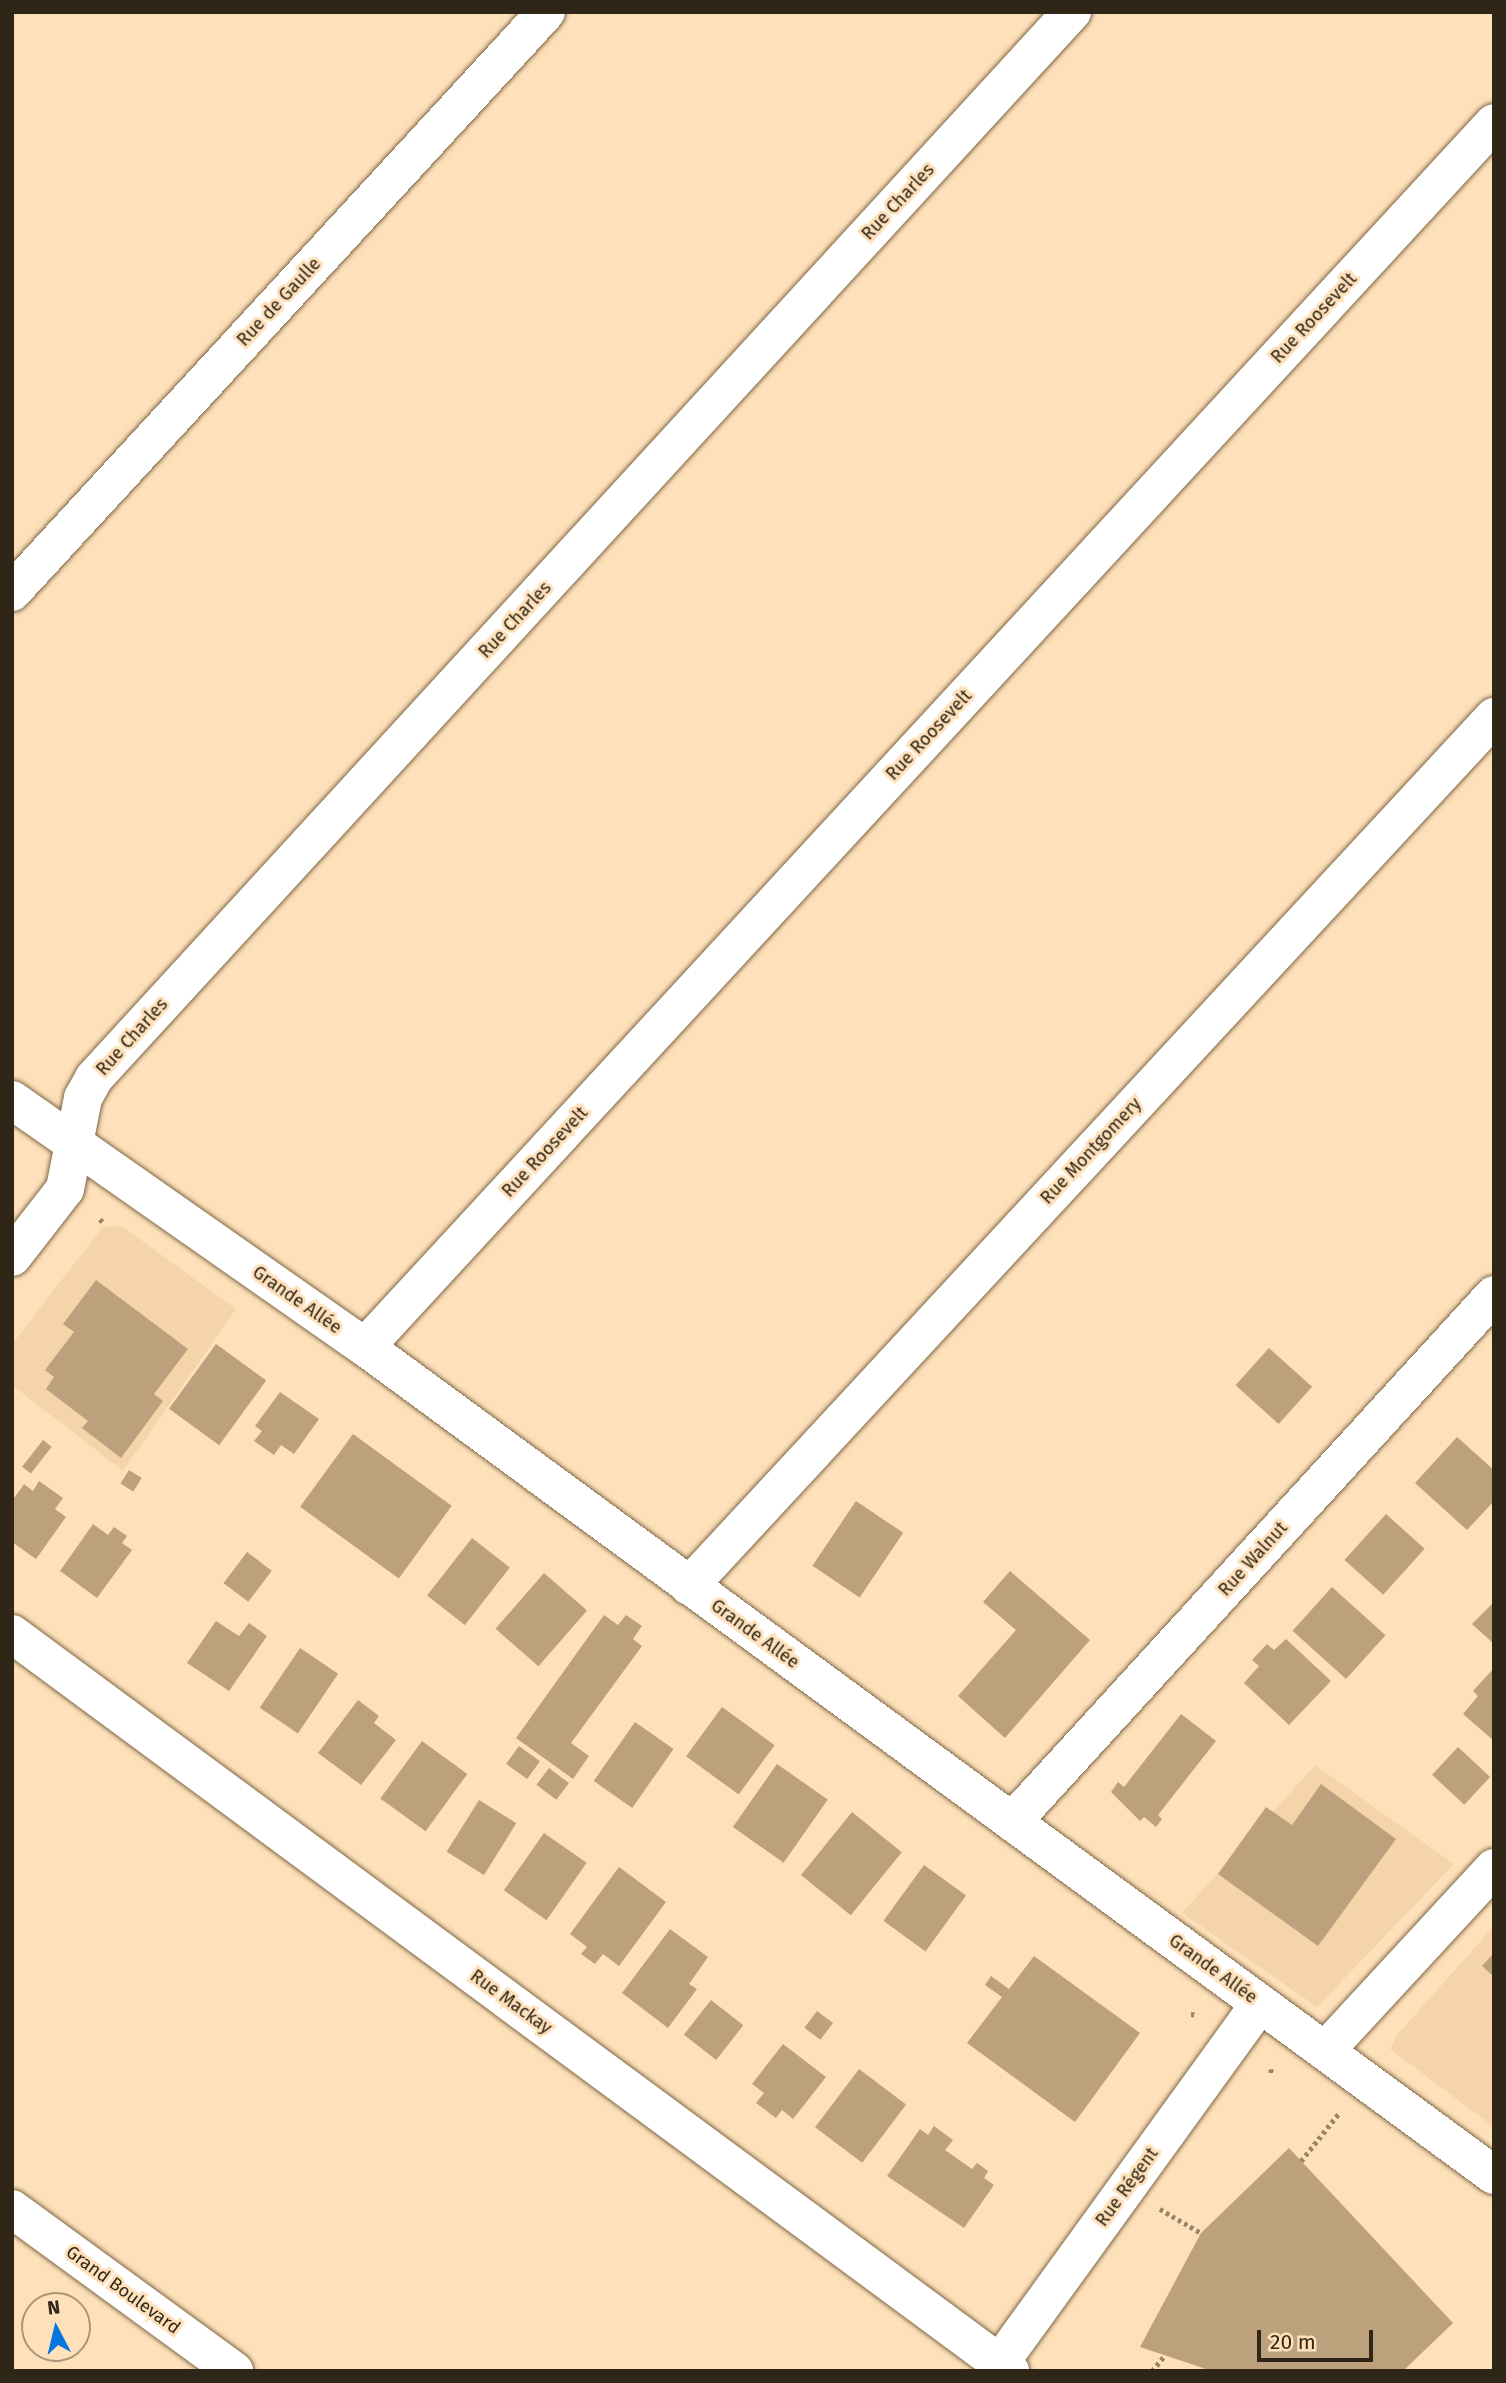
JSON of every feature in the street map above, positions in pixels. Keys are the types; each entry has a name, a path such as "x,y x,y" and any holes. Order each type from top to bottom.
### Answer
{"street":[{"name":"Rue de Gaulle","path":"12,592 546,12"},
{"name":"Rue Charles","path":"12,1257 65,1189 83,1098 94,1078 1072,12"},
{"name":"Rue Roosevelt","path":"365,1347 1494,122"},
{"name":"Rue Montgomery","path":"689,1586 1494,717"},
{"name":"Grande Allée","path":"12,1100 365,1347 1494,2175"},
{"name":"Rue Walnut","path":"1012,1822 1494,1295"},
{"name":"Rue Mackay","path":"12,1634 1001,2368"},
{"path":"1325,2051 1494,1868"},
{"name":"Rue Régent","path":"1001,2368 1260,2004"},
{"name":"Grand Boulevard","path":"12,2209 233,2371"}],"path":[{"path":"1191,2014 1198,2015"},
{"path":"1301,2161 1339,2113"},
{"path":"1127,2188 1200,2233"},
{"path":"1152,2371 1165,2355"}],"shaded area":[{"path":"123,1227 236,1309 123,1471 12,1385 12,1344 102,1228"},
{"path":"1315,1765 1454,1864 1317,2007 1182,1913"},
{"path":"1494,1926 1494,2127 1390,2049 1397,2035"}],"building":[{"path":"96,1280 188,1349 154,1394 163,1401 121,1458 82,1428 88,1421 46,1389 54,1377 45,1370 74,1332 63,1324"},
{"path":"216,1344 266,1380 219,1445 169,1409"},
{"path":"1269,1348 1312,1387 1279,1424 1236,1385"},
{"path":"280,1392 319,1419 294,1454 281,1445 274,1455 254,1441 262,1431 255,1426"},
{"path":"353,1434 452,1506 399,1579 300,1507"},
{"path":"1457,1437 1494,1470 1494,1501 1467,1530 1415,1483"},
{"path":"43,1440 52,1447 31,1474 22,1467"},
{"path":"129,1470 142,1478 133,1492 121,1484"},
{"path":"39,1481 63,1498 55,1509 66,1517 36,1559 12,1542 12,1501 24,1484 33,1491"},
{"path":"856,1501 903,1533 860,1598 812,1566"},
{"path":"1386,1514 1425,1549 1383,1595 1345,1560"},
{"path":"93,1524 108,1535 114,1527 127,1536 122,1543 132,1550 97,1598 60,1571"},
{"path":"472,1538 510,1568 465,1625 427,1596"},
{"path":"247,1552 272,1571 248,1602 224,1583"},
{"path":"1010,1571 1090,1640 1005,1738 958,1696 1016,1630 983,1602"},
{"path":"544,1573 587,1610 538,1666 495,1629"},
{"path":"1332,1587 1386,1635 1346,1679 1293,1631"},
{"path":"1494,1602 1494,1644 1472,1624"},
{"path":"604,1615 618,1625 626,1615 642,1626 633,1639 642,1646 571,1743 589,1756 573,1779 516,1738"},
{"path":"216,1621 239,1636 249,1623 267,1636 229,1691 187,1663"},
{"path":"1286,1639 1331,1681 1289,1725 1244,1683 1259,1666 1252,1660 1267,1644 1274,1650"},
{"path":"300,1648 338,1674 298,1733 260,1708"},
{"path":"1494,1668 1494,1741 1463,1714 1478,1696 1473,1691"},
{"path":"358,1700 379,1716 374,1723 396,1740 361,1785 318,1753"},
{"path":"722,1707 775,1745 739,1795 686,1756"},
{"path":"1181,1714 1216,1741 1158,1815 1162,1819 1156,1827 1144,1817 1140,1821 1111,1792 1118,1782 1124,1787"},
{"path":"635,1722 674,1749 632,1808 594,1781"},
{"path":"422,1741 467,1774 426,1831 380,1798"},
{"path":"519,1746 540,1761 527,1779 506,1764"},
{"path":"1458,1747 1490,1777 1464,1805 1432,1775"},
{"path":"777,1764 828,1800 784,1863 733,1827"},
{"path":"549,1768 569,1783 556,1800 536,1785"},
{"path":"1321,1784 1396,1839 1318,1946 1218,1874 1266,1807 1292,1825"},
{"path":"479,1800 516,1823 484,1875 447,1852"},
{"path":"852,1812 902,1852 851,1915 801,1875"},
{"path":"544,1833 587,1863 546,1920 504,1890"},
{"path":"924,1865 966,1896 926,1951 883,1921"},
{"path":"619,1867 666,1902 619,1966 603,1954 595,1964 581,1954 587,1947 570,1934"},
{"path":"670,1929 708,1957 689,1984 697,1989 668,2028 622,1993"},
{"path":"1494,1953 1494,1977 1482,1966"},
{"path":"1034,1956 1140,2033 1075,2122 967,2043 1002,1997 985,1985 991,1976 1009,1989"},
{"path":"711,2000 743,2025 716,2060 684,2035"},
{"path":"817,2011 833,2023 820,2040 804,2028"},
{"path":"783,2044 826,2077 793,2119 782,2110 776,2118 756,2103 764,2093 752,2084"},
{"path":"859,2069 906,2105 862,2163 815,2127"},
{"path":"934,2126 953,2140 945,2150 972,2169 977,2163 988,2171 984,2178 994,2185 964,2228 887,2176 920,2129 928,2135"},
{"path":"1289,2148 1453,2323 1403,2371 1212,2371 1140,2347 1201,2233"}]}
